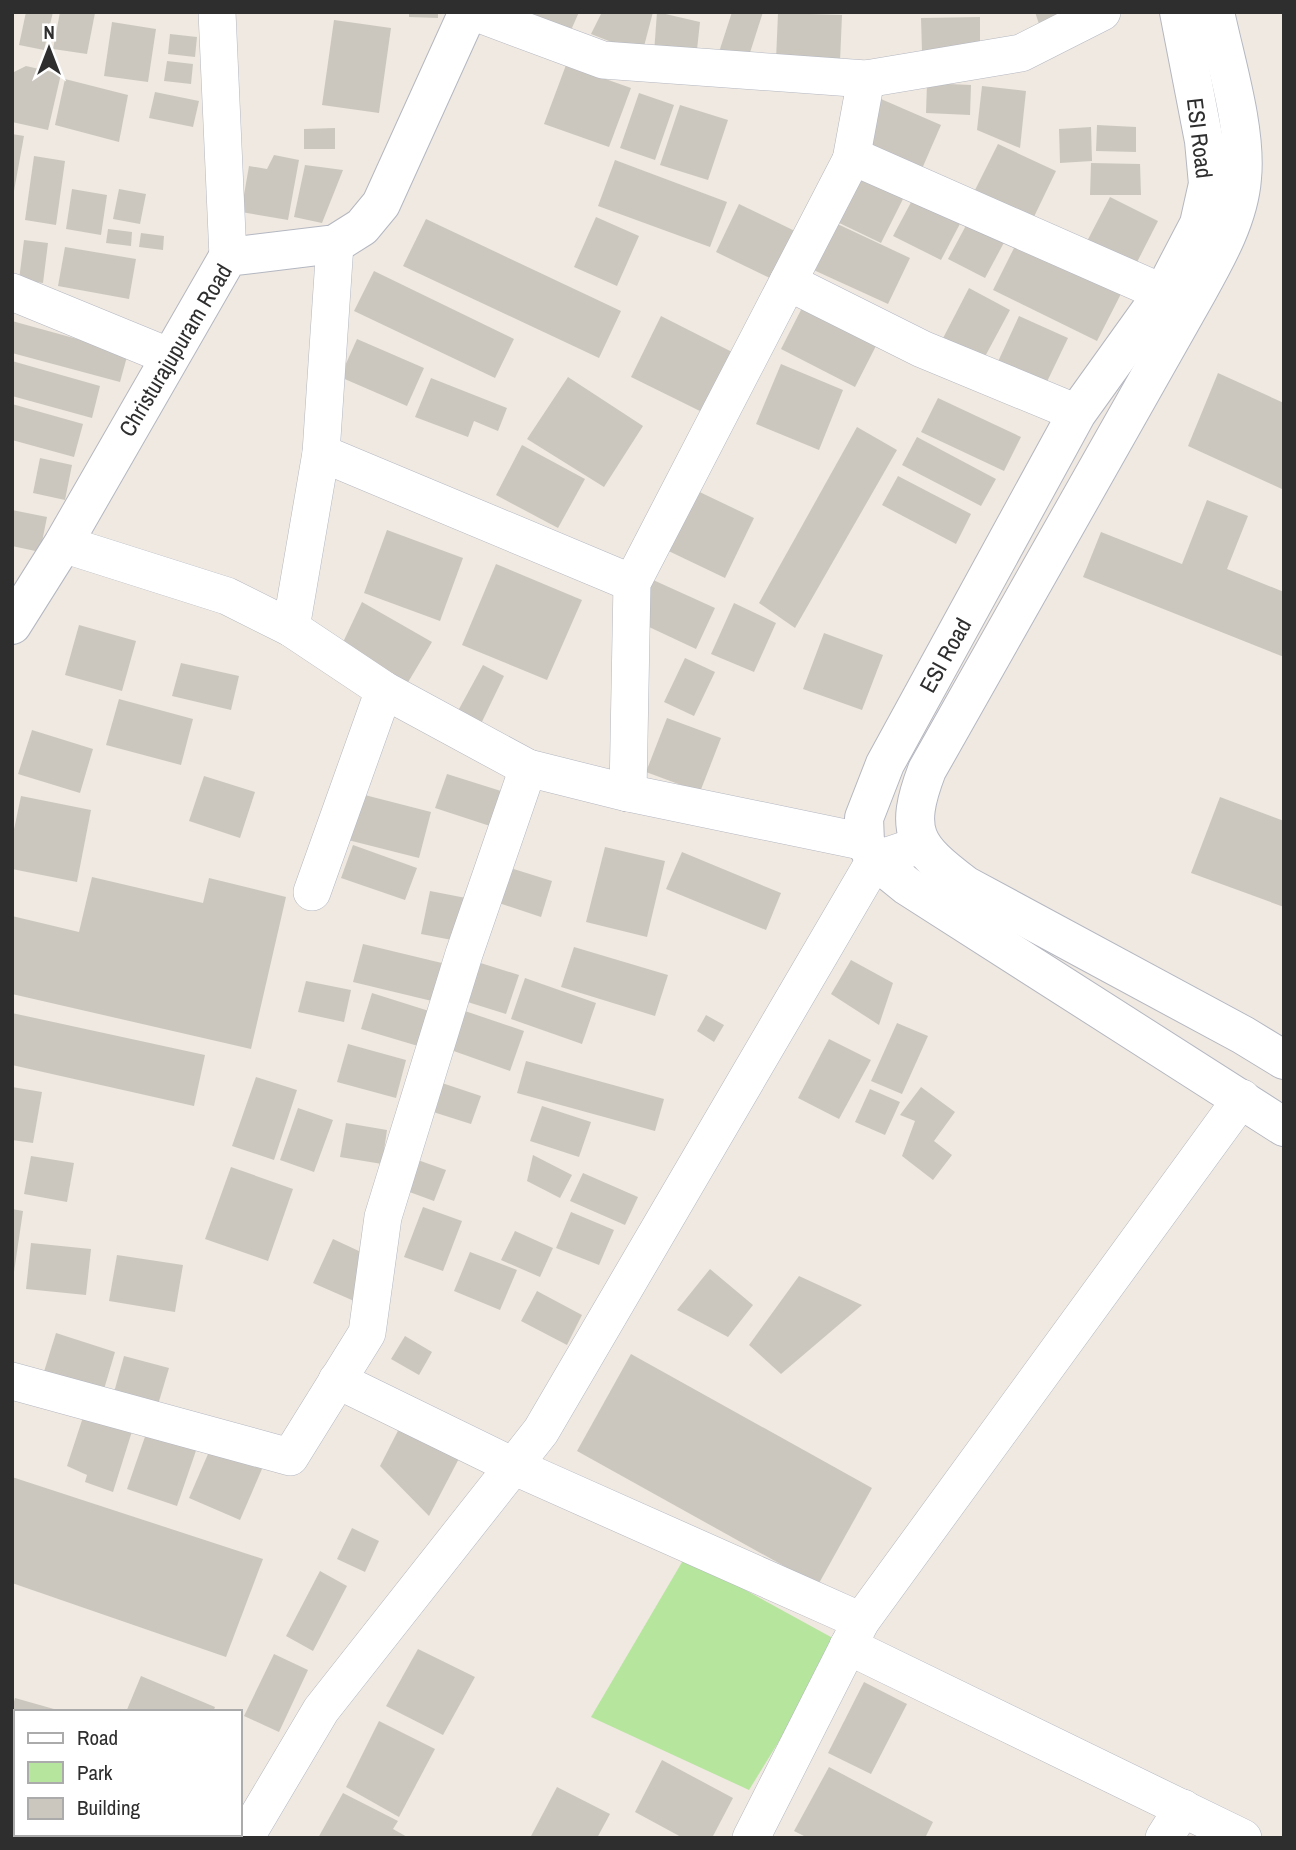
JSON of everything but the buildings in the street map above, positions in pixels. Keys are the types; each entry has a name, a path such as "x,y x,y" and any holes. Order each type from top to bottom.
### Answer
{"street":[{"path":"217,12 228,257"},
{"name":"Christurajupuram Road","path":"12,625 63,544 168,356 228,257 335,244 362,227 381,204 468,12"},
{"path":"474,12 603,60 866,79 1021,53 1102,12"},
{"name":"ESI Road","path":"870,851 864,818 885,764 1077,413 1163,293 1199,224 1208,184 1204,141 1179,12"},
{"name":"ESI Road","path":"920,845 914,820 918,793 927,770 1194,298 1218,254 1236,204 1242,178 1241,144 1215,12"},
{"path":"628,793 632,583 852,160 866,79"},
{"path":"852,160 861,160 1163,293"},
{"path":"291,628 321,453 335,244"},
{"path":"788,282 922,349 1077,413"},
{"path":"12,292 168,356"},
{"path":"321,453 632,583"},
{"path":"63,544 227,596 291,628 384,690 528,768 870,851 920,845 936,863 965,885 1284,1060"},
{"path":"312,891 384,690"},
{"path":"12,1381 290,1457 367,1334 383,1217 464,954 528,768"},
{"path":"870,851 907,886 1284,1127"},
{"path":"244,1838 321,1710 541,1431 870,851"},
{"path":"751,1838 855,1633 1242,1098"},
{"path":"338,1380 855,1633 1173,1823 1243,1838"}],"green space":[{"path":"685,1557 840,1642 749,1790 591,1717"}]}
